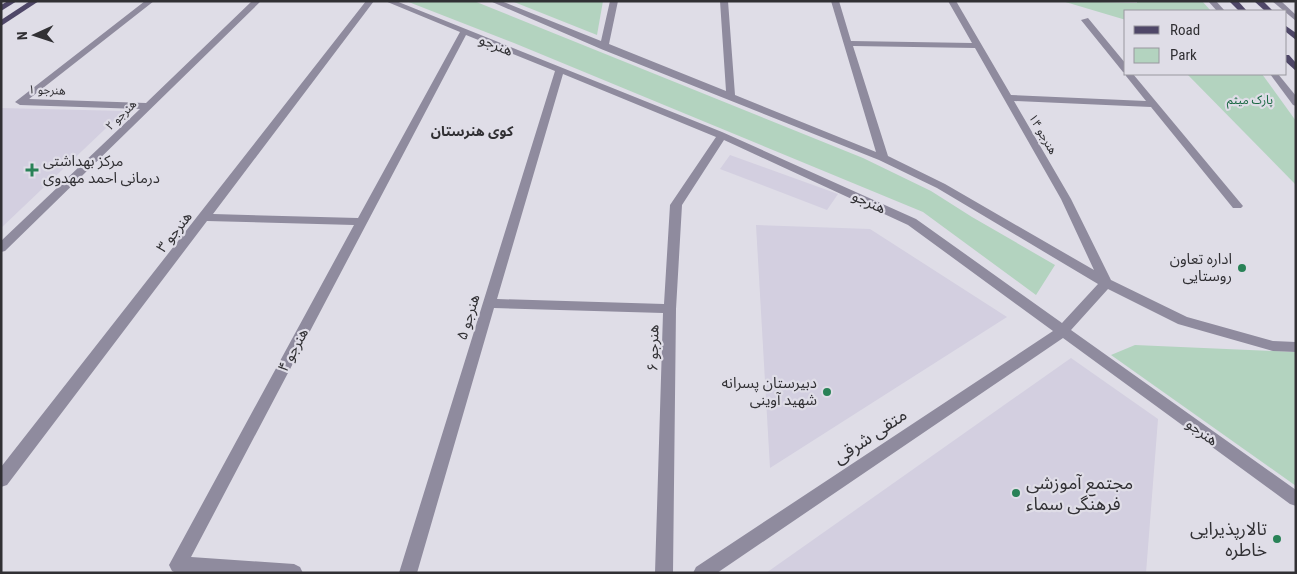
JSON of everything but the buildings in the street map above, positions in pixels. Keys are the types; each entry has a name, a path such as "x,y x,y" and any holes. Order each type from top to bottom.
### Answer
{"main road":[{"path":"1,9 13,1"},
{"path":"1,24 35,1"},
{"path":"1233,1 1242,10"},
{"path":"1258,1 1268,10"},
{"path":"1287,29 1296,38"},
{"path":"1287,58 1296,68"}],"street":[{"name":"هنرجو ۱","path":"148,106 20,102 150,1"},
{"name":"هنرجو ۲","path":"1,248 257,1"},
{"name":"هنرجو ۳","path":"1,480 370,1"},
{"name":"هنرجو","path":"389,1 721,137 912,222 1061,332 1296,499"},
{"path":"604,46 614,1"},
{"path":"724,1 731,97"},
{"path":"835,1 883,158"},
{"name":"هنرجو ۱۴","path":"952,1 1066,199 1106,283"},
{"path":"1276,1 1286,10"},
{"path":"499,2 883,158 941,186 1106,283 1183,321 1273,346 1296,347"},
{"path":"1084,20 1124,68"},
{"name":"هنرجو ۴","path":"294,573 178,565 360,222 464,32"},
{"path":"848,43 978,46"},
{"name":"هنرجو ۵","path":"408,573 559,70"},
{"path":"1130,75 1237,206"},
{"path":"1275,75 1296,103"},
{"path":"1008,98 1154,104"},
{"name":"هنرجو ۶","path":"664,573 670,309 676,205 721,137"},
{"path":"204,217 360,222"},
{"name":"متقی شرقی","path":"702,573 1061,332 1106,283"},
{"path":"489,303 670,309"}],"shaded area":[{"name":"مرکز بهداشتی درمانی احمد مهدوی","path":"1,108 124,111 1,228"},
{"path":"730,155 838,194 827,210 720,169"},
{"name":"دبیرستان پسرانه شهید آوینی","path":"756,225 870,229 1007,317 770,468"},
{"name":"مجتمع آموزشی فرهنگی سماء","path":"1071,358 1158,419 1146,573 766,573"}],"green space":[{"path":"406,1 474,1 863,158 931,191 1055,265 1036,295 923,212 514,43"},
{"path":"514,1 603,1 597,35 514,2"},
{"path":"1062,1 1137,3 1137,1 1202,1 1210,10 1124,10 1124,19"},
{"name":"پارک میثم","path":"1188,75 1263,75 1296,121 1296,185"},
{"path":"1135,345 1296,352 1296,486 1111,355"}],"place":[{"name":"مرکز بهداشتی درمانی احمد مهدوی","path":"32,170"},
{"name":"اداره تعاون روستایی","path":"1242,268"},
{"name":"دبیرستان پسرانه شهید آوینی","path":"827,392"},
{"name":"مجتمع آموزشی فرهنگی سماء","path":"1016,493"},
{"name":"تالارپذیرایی خاطره","path":"1277,539"}],"district":[{"name":"کوی هنرستان","path":"472,131"}]}
